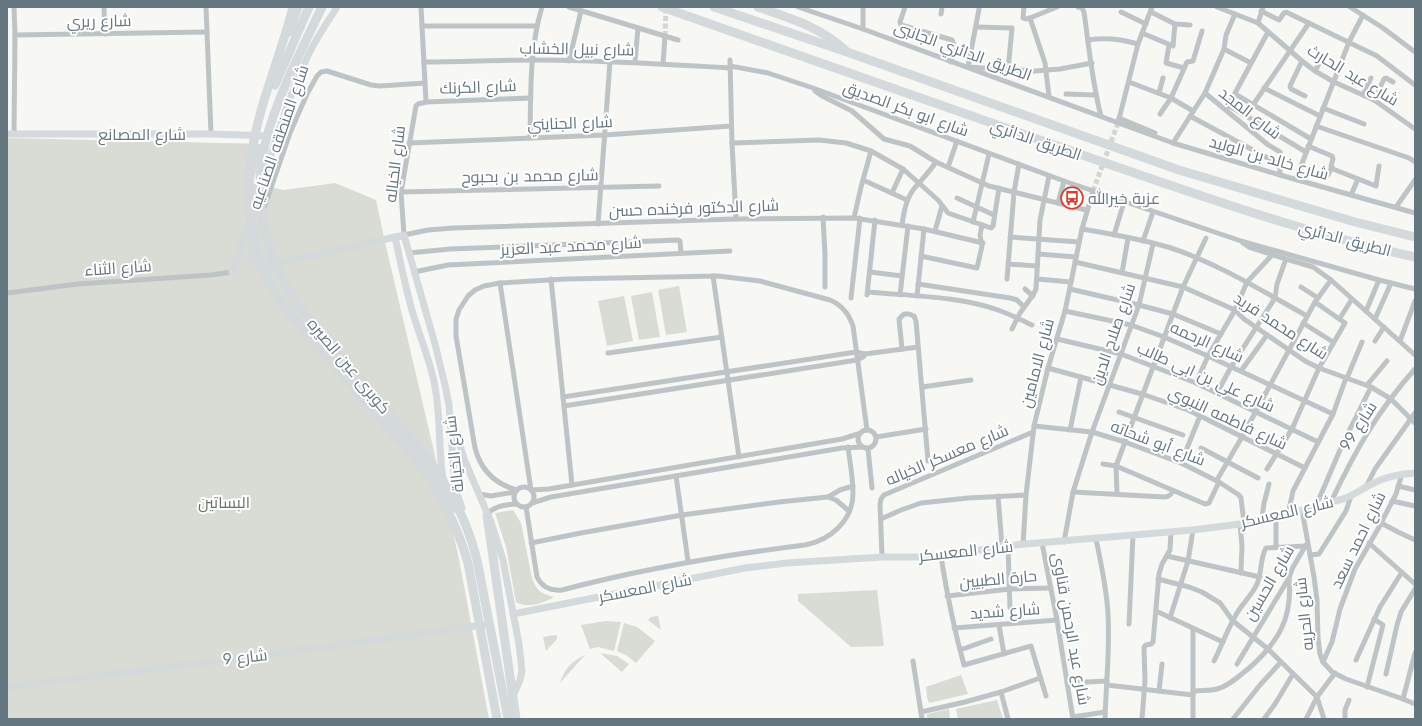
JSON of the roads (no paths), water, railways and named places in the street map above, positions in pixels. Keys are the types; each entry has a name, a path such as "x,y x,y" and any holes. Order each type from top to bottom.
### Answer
{"highway":[{"name":"كوبرى عين الصيره","path":"293,7 260,117 252,150 249,184 250,218 257,253 271,285 287,309 423,468 450,514 463,546 469,568 498,719"},
{"path":"260,117 308,7"},
{"name":"كوبرى عين الصيره","path":"322,7 283,90 266,142 260,185 263,218 269,248 282,280 299,306 431,463 442,478 459,509 473,543 478,560 508,719"},
{"name":"الطريق الدائري","path":"662,7 983,122 1254,214 1415,257"},
{"name":"الطريق الدائري","path":"714,7 847,52 1178,170 1340,218 1415,237"},
{"path":"758,7 804,23 816,29 838,43 847,52"},
{"path":"487,515 516,719"}],"street":[{"path":"7,7 14,7 15,35 10,134"},
{"path":"104,7 105,34"},
{"path":"206,7 211,134"},
{"name":"شارع المنطقه الصناعيه","path":"252,136 299,7"},
{"name":"شارع المنطقه الصناعيه","path":"232,272 294,89 305,61 314,42 337,7"},
{"path":"421,7 426,102"},
{"path":"530,138 532,60 536,26 542,7"},
{"path":"569,7 678,40"},
{"name":"الطريق الدائري الجانبى","path":"798,7 805,8 951,62 1049,96 1100,116 1119,120"},
{"path":"863,7 863,29"},
{"path":"905,7 900,22 901,25 952,40 954,45 951,62"},
{"path":"941,14 942,7"},
{"path":"1024,7 1022,18 1026,19 1058,7"},
{"path":"1078,7 1083,10 1092,63 1095,95 1100,116"},
{"name":"شارع عبد الحارث","path":"1217,7 1258,23 1315,71 1334,82 1374,100 1415,129"},
{"path":"1350,7 1414,50"},
{"path":"1296,179 1361,14 1362,7"},
{"path":"979,9 968,67 1046,71 1092,63"},
{"path":"1119,120 1138,44 1151,9 1175,24 1190,25"},
{"path":"1258,23 1262,9 1279,20 1285,13 1377,56 1415,85"},
{"path":"569,60 581,10"},
{"path":"1121,12 1146,24"},
{"path":"1173,142 1205,93 1224,49 1226,35 1236,14"},
{"path":"1030,18 1043,56 1049,96"},
{"path":"1253,105 1309,23"},
{"path":"1142,33 1169,46 1174,45 1175,24"},
{"path":"422,26 536,26"},
{"path":"976,27 1012,28 1008,70"},
{"path":"635,62 638,28"},
{"path":"1160,114 1171,98 1187,61 1193,61 1202,31"},
{"name":"شارع ريري","path":"15,35 207,32"},
{"path":"1268,32 1227,108 1263,126 1306,152"},
{"path":"663,64 665,36"},
{"path":"1088,40 1098,38 1115,38 1138,44"},
{"path":"1169,46 1166,63 1184,68"},
{"path":"1224,49 1251,63"},
{"path":"1315,71 1323,56"},
{"name":"شارع نبيل الخشاب","path":"424,62 569,60 730,67"},
{"path":"730,60 731,126 736,219"},
{"path":"1302,61 1290,86 1305,96"},
{"path":"598,224 610,62"},
{"name":"شارع ابو بكر الصديق","path":"730,67 768,73 1064,181 1241,241 1379,280 1415,288"},
{"path":"404,235 262,267 254,263 250,255 256,230 290,133 307,94 317,76 321,72 326,71 380,86 425,83"},
{"path":"1159,93 1163,78"},
{"path":"1363,95 1371,78"},
{"path":"1374,100 1384,79 1386,78 1393,82"},
{"path":"1129,82 1171,98 1192,114 1277,163 1280,169 1280,175"},
{"path":"812,88 822,96 852,111 884,139 910,146 936,162 982,184 1086,210"},
{"path":"1264,88 1320,116"},
{"name":"شارع المجد","path":"1205,93 1227,108 1267,144 1280,152"},
{"path":"1066,94 1095,95"},
{"path":"1235,94 1311,139"},
{"name":"شارع الكرنك","path":"426,102 531,98"},
{"name":"شارع الخياله","path":"404,235 401,192 409,143 416,106 426,102"},
{"path":"1323,108 1364,124"},
{"name":"شارع خالد بن الوليد","path":"1119,120 1173,142 1280,175 1415,213"},
{"name":"شارع الجنايني","path":"409,143 604,135 731,126"},
{"path":"1255,134 1263,126"},
{"path":"1316,126 1409,158 1415,162"},
{"name":"شارع المصانع","path":"10,134 211,134 278,136"},
{"path":"732,143 819,140 846,143 871,151 903,169 919,182 948,213 992,227 999,188"},
{"path":"948,167 957,141"},
{"path":"1308,146 1332,156 1332,167 1328,175"},
{"path":"851,298 857,218 863,180 871,151"},
{"path":"973,222 989,154"},
{"path":"902,225 907,200 919,182 929,173 936,162"},
{"path":"1007,279 1014,192 1019,164"},
{"path":"1332,167 1376,186 1379,166"},
{"path":"892,193 903,169"},
{"path":"1012,329 1017,318 1033,296 1036,289 1040,220 1050,176"},
{"path":"1352,196 1358,179"},
{"path":"863,180 907,200"},
{"path":"1396,207 1415,180"},
{"path":"1058,203 1064,181"},
{"name":"شارع محمد بن بحبوح","path":"401,192 659,186"},
{"name":"شارع الامامين","path":"1023,545 1026,495 1034,426 1048,368 1065,311 1086,210 1093,191"},
{"path":"956,198 994,215"},
{"path":"1114,235 1124,202"},
{"path":"935,231 942,206"},
{"path":"1143,241 1153,212"},
{"path":"823,217 825,287"},
{"name":"شارع الدكتور فرخنده حسن","path":"404,235 428,230 453,228 823,217 875,220 935,231 982,243"},
{"path":"875,220 867,294 917,296 975,304 997,310 1032,325"},
{"path":"921,256 977,268 982,243 980,236 982,224"},
{"path":"900,295 908,226"},
{"path":"917,296 924,229"},
{"path":"1082,229 1171,248 1247,282 1307,316"},
{"path":"247,230 256,230"},
{"name":"شارع الخيالة","path":"404,235 430,327 449,405 455,488 477,548 510,703 512,719"},
{"name":"شارع الخيالة","path":"395,237 413,313 430,365 439,406 444,490 468,551 483,625 498,719"},
{"path":"1010,237 1079,242"},
{"path":"1122,273 1128,238"},
{"path":"1117,494 1116,466 1183,286 1206,238"},
{"path":"409,253 450,249 678,240 680,241 681,253"},
{"path":"1241,241 1247,246 1273,254 1286,260 1313,266 1331,280 1415,355"},
{"name":"شارع صلاح الدين","path":"1064,542 1073,492 1092,432 1139,304 1153,244"},
{"name":"شارع محمد عبد العزيز","path":"414,272 448,265 730,251"},
{"name":"شارع محمد فريد","path":"1038,254 1076,259 1122,273 1183,286 1236,310 1244,319 1289,350 1319,368 1369,386 1391,399 1413,420"},
{"path":"1196,383 1208,356 1236,310 1247,282 1273,254"},
{"path":"1217,393 1231,367 1275,298 1277,284 1286,260"},
{"path":"1008,264 1037,266"},
{"name":"شارع الثناء","path":"7,293 62,286 211,275 232,272"},
{"path":"870,272 902,276"},
{"path":"713,276 739,456"},
{"path":"516,491 492,478 483,468 477,457 474,448 455,328 459,310 468,296 475,290 484,286 500,283 551,279 713,276 733,277 760,281 834,302 846,311 851,321 867,430"},
{"path":"1037,278 1071,282"},
{"path":"551,279 572,485"},
{"path":"1103,464 1116,466 1205,504 1209,503 1228,461 1256,412 1303,323 1316,300 1331,280"},
{"path":"1366,311 1379,280"},
{"path":"500,283 531,490 534,496 532,503"},
{"path":"1375,319 1391,283"},
{"path":"918,284 1013,299 1024,307"},
{"path":"1267,469 1292,430 1319,368 1345,323 1301,287"},
{"path":"1025,289 1033,296"},
{"path":"1070,289 1139,304 1173,314 1221,334"},
{"path":"1340,318 1352,299"},
{"path":"1400,341 1414,305"},
{"path":"413,313 418,314 424,309"},
{"name":"شارع الرحمه","path":"1065,311 1131,325 1164,337 1333,414"},
{"path":"902,349 899,322 900,317 904,314 912,314 915,318 928,461"},
{"path":"1303,323 1333,342"},
{"path":"419,332 422,326 430,327"},
{"path":"1375,341 1384,327"},
{"path":"1241,371 1267,335"},
{"path":"608,353 722,338"},
{"name":"شارع علي بن ابي طالب","path":"1057,339 1121,354 1153,366 1196,383 1318,442"},
{"path":"1288,514 1293,491 1333,414 1346,378 1362,342"},
{"path":"563,397 856,352 865,354 918,346"},
{"path":"564,406 857,360 862,358 865,354"},
{"path":"1316,506 1369,386 1387,361"},
{"name":"شارع فاطمه النبوي","path":"1048,368 1142,394 1188,410 1305,468"},
{"name":"شارع 99","path":"1331,502 1346,468 1361,441 1391,399 1415,369"},
{"path":"1070,430 1081,377"},
{"path":"922,387 971,380"},
{"path":"449,405 461,449 501,554 519,644 522,670 520,680 510,703"},
{"path":"1119,412 1183,434"},
{"path":"1366,487 1375,469 1413,420 1415,413"},
{"path":"1181,463 1200,416"},
{"name":"شارع أبو شحاته","path":"1034,426 1092,432 1125,442 1181,463 1218,481 1240,496 1242,523 1241,573"},
{"path":"876,438 926,429"},
{"path":"479,494 491,496 516,491 522,487 531,490 572,485 842,439 867,430 874,433 876,438 875,444 865,448 848,447 551,497 532,503 526,507"},
{"name":"شارع معسكر الخياله","path":"882,557 880,504 884,495 1033,432"},
{"path":"858,434 858,443 865,448 872,488"},
{"path":"526,507 537,577 543,586 554,590 562,590 619,575 688,562 812,544 825,539 836,531 845,520 849,511 852,501 853,486 848,447"},
{"path":"1201,448 1258,478"},
{"path":"679,467 676,476 688,562"},
{"path":"670,468 676,476"},
{"name":"شارع المعسكر","path":"513,614 745,568 787,563 882,557 941,556 1005,546 1193,530 1262,520 1351,496 1382,479 1402,474 1415,473"},
{"name":"شارع احمد سعد","path":"1323,662 1332,642 1340,609 1355,569 1392,501 1402,474"},
{"path":"1262,520 1264,503 1269,484"},
{"path":"531,543 682,515 828,497 840,490 853,486"},
{"path":"1398,486 1415,490"},
{"path":"1073,492 1168,497 1174,490"},
{"path":"516,491 514,498 517,504"},
{"path":"881,519 901,510 921,504 998,496 1026,495"},
{"path":"998,496 1010,589 1010,608"},
{"path":"1310,555 1319,554 1346,511 1351,496"},
{"path":"828,497 836,500 849,511"},
{"path":"1392,501 1415,506"},
{"path":"487,515 489,511 495,507 517,504 526,507"},
{"name":"شارع الحريه","path":"1302,510 1317,600 1318,638 1320,654 1323,662 1335,673 1346,679 1415,704"},
{"path":"1276,517 1276,547"},
{"path":"1381,523 1415,540"},
{"path":"1170,618 1188,561 1193,530"},
{"path":"1142,719 1144,647 1152,644 1153,642 1158,578 1160,569 1170,550 1171,532"},
{"path":"1129,624 1133,535"},
{"path":"1096,539 1106,591 1108,614 1109,644 1105,719"},
{"name":"شارع عبد الرحمن قناوى","path":"1042,543 1057,620 1073,718"},
{"path":"1369,543 1415,584"},
{"path":"1214,661 1238,611 1253,592 1260,577 1265,550 1268,547 1307,544"},
{"name":"شارع الحسين","path":"1237,664 1289,578 1293,567 1307,544"},
{"path":"941,556 947,596 965,666 1031,646 1046,696"},
{"path":"1167,556 1260,577"},
{"path":"1356,660 1380,607 1402,572"},
{"path":"1158,578 1202,592 1220,603 1233,621 1268,649 1317,697 1324,719"},
{"path":"1067,683 1107,683 1159,691 1193,693 1212,690 1224,686 1242,674 1275,641 1285,621 1290,600 1289,578"},
{"name":"حارة الطبيين","path":"947,596 1010,589 1051,588"},
{"path":"1386,674 1397,624 1415,588"},
{"path":"1156,611 1223,642"},
{"path":"1367,687 1383,625 1374,619"},
{"name":"شارع شديد","path":"954,628 1057,620"},
{"name":"شارع 9","path":"7,687 273,654 483,625"},
{"path":"999,625 1004,654"},
{"path":"1193,629 1193,719"},
{"path":"960,650 991,639"},
{"path":"1403,699 1413,669 1415,652"},
{"path":"913,661 922,719"},
{"path":"1233,719 1260,684 1281,662"},
{"path":"1159,691 1162,664"},
{"path":"1306,719 1317,697 1335,673"},
{"path":"1264,719 1293,674"},
{"path":"921,712 1001,692 1040,678"},
{"path":"1001,692 1008,719"},
{"path":"1345,719 1345,710 1349,700"},
{"path":"1073,718 1105,712"}],"tunnel":[{"path":"665,36 666,8"},
{"path":"1093,191 1118,123"}],"place":[{"name":"عزبة خيرالله","path":"1072,198"}],"park label":[{"name":"البساتين","path":"224,502"}]}
